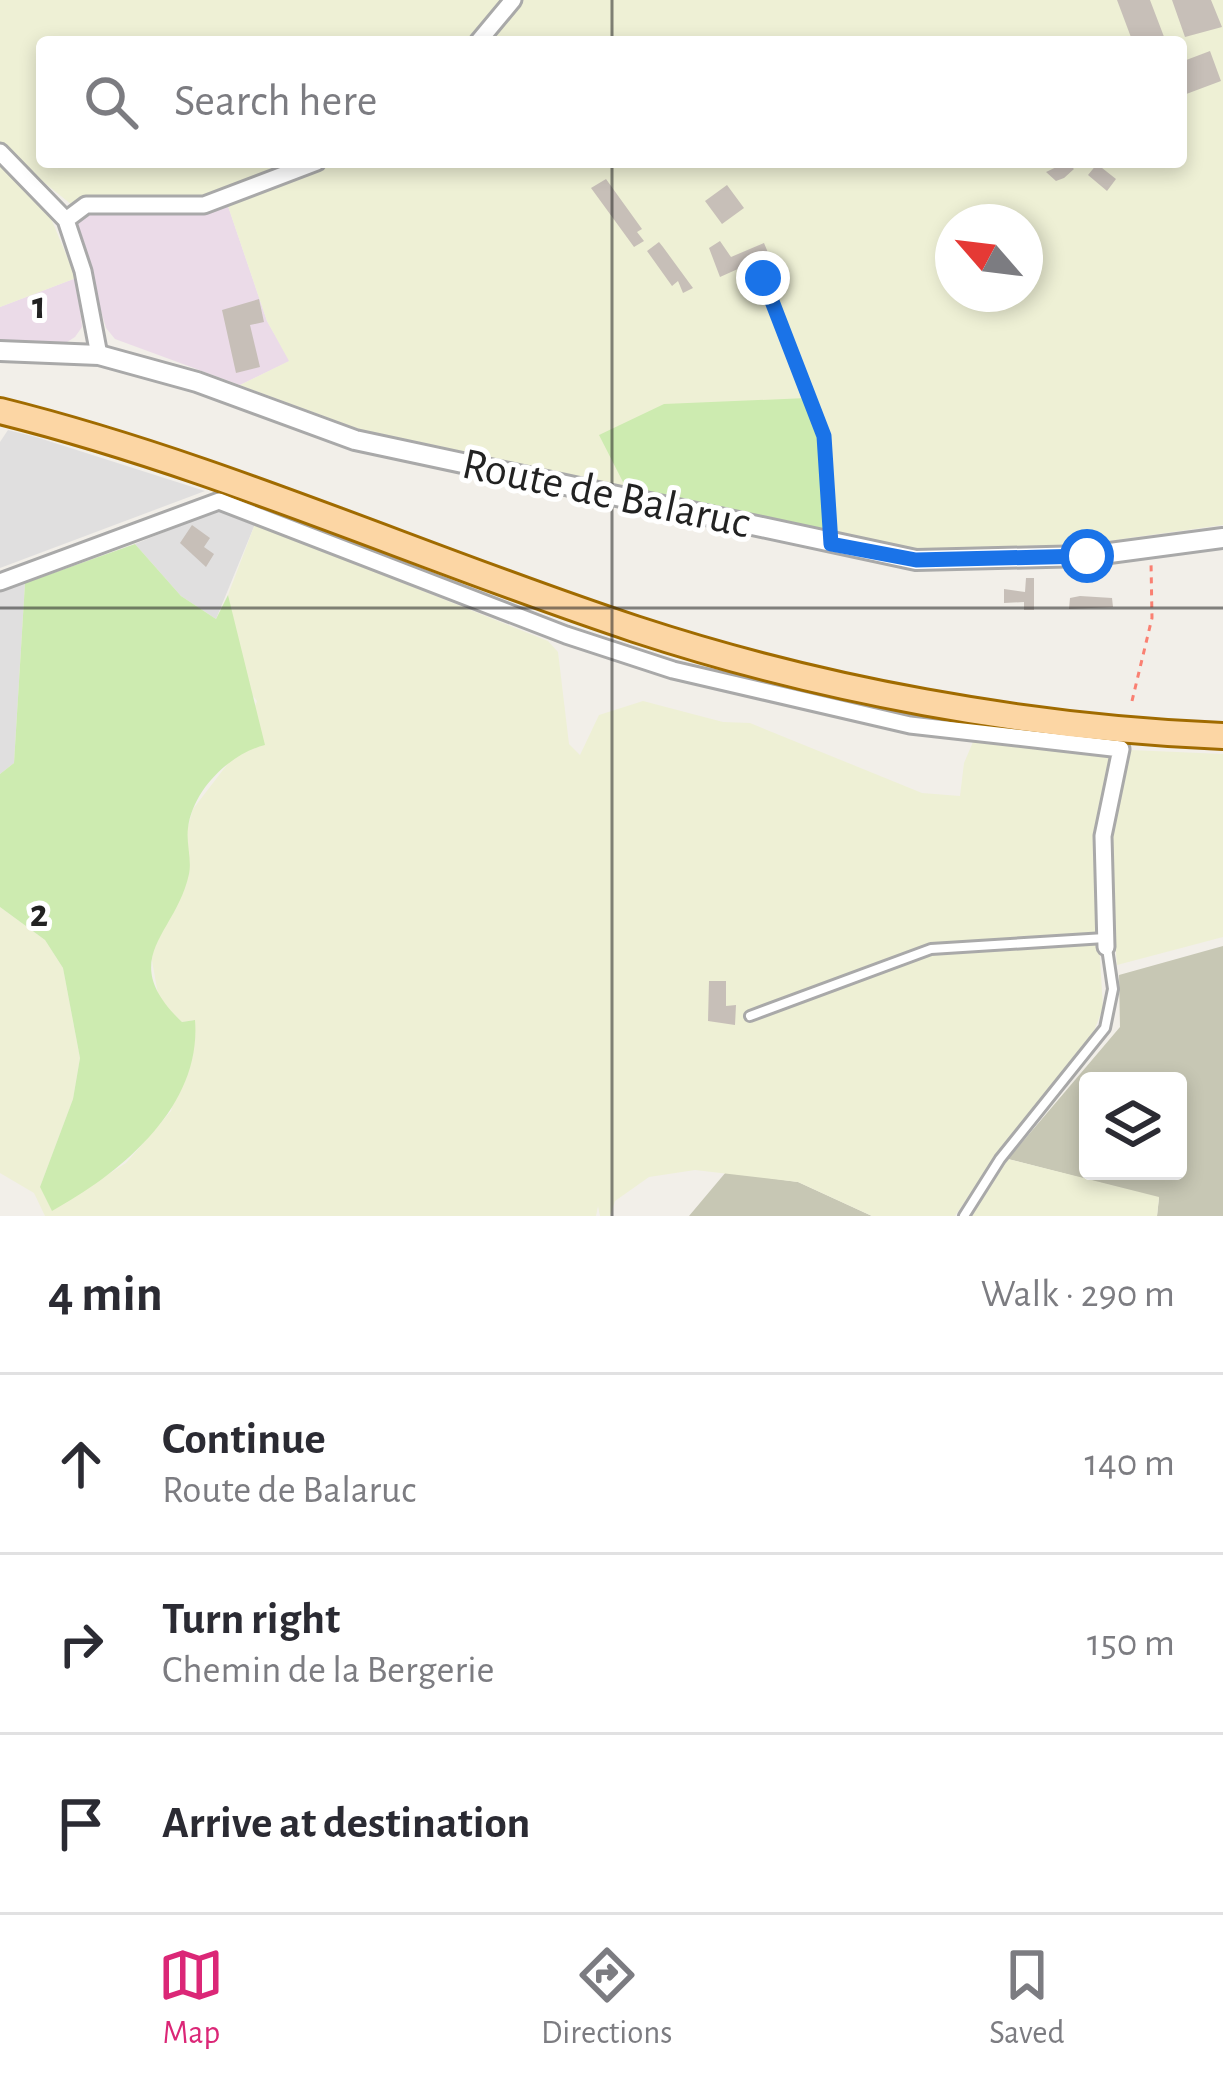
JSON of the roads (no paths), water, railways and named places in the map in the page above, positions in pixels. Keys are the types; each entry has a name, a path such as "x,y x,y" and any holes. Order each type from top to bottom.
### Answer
{"main road":[{"path":"0,411 199,471 470,572 690,645 952,705 1223,736"}],"street":[{"path":"483,36 513,0"},
{"path":"0,152 66,220 83,271 98,355"},
{"path":"66,220 86,205 107,202 204,205 301,168"},
{"name":"Route de Balaruc","path":"0,351 98,355 197,382 355,440 831,544 944,561 1151,550 1223,538"},
{"path":"0,582 219,500 566,635 673,670 910,725 1121,749 1103,836 1106,942"}],"lane":[{"path":"750,1016 931,949 1106,942 1113,989 1105,1028 1000,1159 964,1216"}]}
